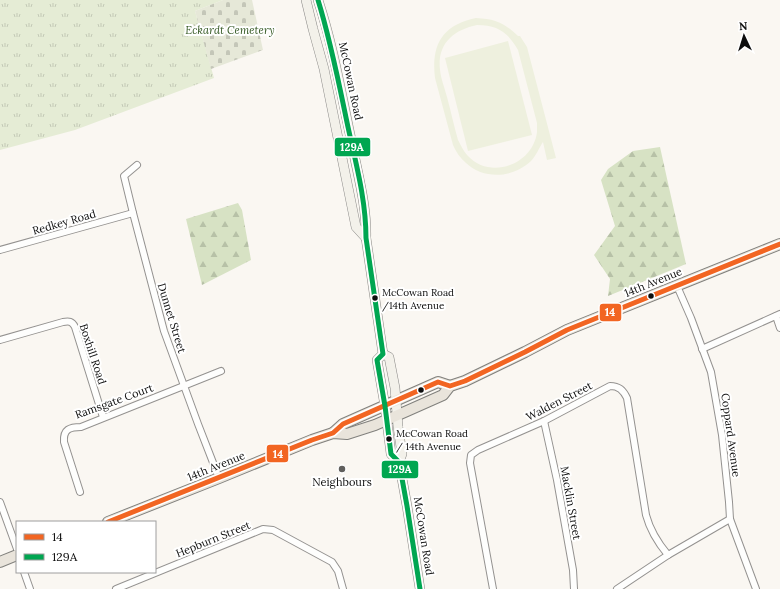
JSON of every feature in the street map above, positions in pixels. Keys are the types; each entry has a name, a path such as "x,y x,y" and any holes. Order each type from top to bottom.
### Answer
{"main road":[{"name":"McCowan Road","path":"306,0 312,30 324,69 356,227 366,238"},
{"name":"McCowan Road","path":"318,0 334,54 359,179 383,354"},
{"name":"14th Avenue","path":"111,521 312,440 333,433 347,434 387,420 443,395 450,386 465,381 567,330 780,244"},
{"name":"McCowan Road","path":"383,354 389,357 395,388 402,454 399,462 420,589"},
{"name":"McCowan Road","path":"383,354 377,360 391,454 399,462"},
{"name":"14th Avenue","path":"333,433 342,424 438,382 450,386"},
{"path":"0,562 16,555"}],"street":[{"name":"Dunnet Street","path":"137,164 124,176 161,322 219,478"},
{"name":"Redkey Road","path":"0,250 133,212"},
{"name":"Coppard Avenue","path":"676,286 691,318 711,372 721,428 730,519 756,589"},
{"path":"702,349 778,315 780,328"},
{"name":"Boxhill Road","path":"0,340 63,322 72,322 75,327 103,418"},
{"name":"Ramsgate Court","path":"80,492 64,442 64,436 67,430 103,418 222,371"},
{"name":"Walden Street","path":"493,589 470,463 471,455 478,450 544,421 610,386 621,388 627,398 643,503 647,519 652,532 668,556"},
{"name":"Macklin Street","path":"544,421 557,480 574,589"},
{"path":"0,502 16,546"},
{"path":"616,589 730,519"},
{"name":"Hepburn Street","path":"156,573 263,529 273,530 332,562 338,571 343,589"},
{"path":"24,573 30,589"},
{"name":"Hepburn Street","path":"116,589 155,573"}],"green space":[{"path":"0,0 223,0 195,11 214,78 75,130 0,150"},
{"name":"Eckardt Cemetery","path":"223,0 252,0 263,50 211,69 195,11"},
{"path":"476,18 489,19 499,22 520,36 527,47 556,158 547,160 543,142 533,159 524,167 507,174 498,175 481,172 473,168 458,155 453,145 435,78 434,66 437,46 441,38 447,31 464,21","holes":["484,25 496,28 506,34 518,50 537,123 537,132 534,143 528,153 519,160 498,168 488,167 477,163 463,150 458,140 440,70 441,53 448,40 461,30 468,27"]},
{"path":"508,41 532,135 468,151 445,58"},
{"path":"660,147 686,264 608,296 610,279 594,255 615,226 601,180 608,169 633,151"},
{"path":"238,203 242,210 251,260 202,285 186,219"}],"transit line":[{"name":"129A","path":"318,0 334,63 362,196 366,224 366,238 383,354 377,360 391,454 399,462 420,589"},
{"name":"14","path":"110,521 312,440 333,433 343,424 438,382 450,386 465,381 567,330 780,244"}],"place":[{"name":"McCowan Road /14th Avenue","path":"375,298"},
{"name":"McCowan Road / 14th Avenue","path":"389,439"},
{"name":"Neighbours","path":"342,469"}]}
